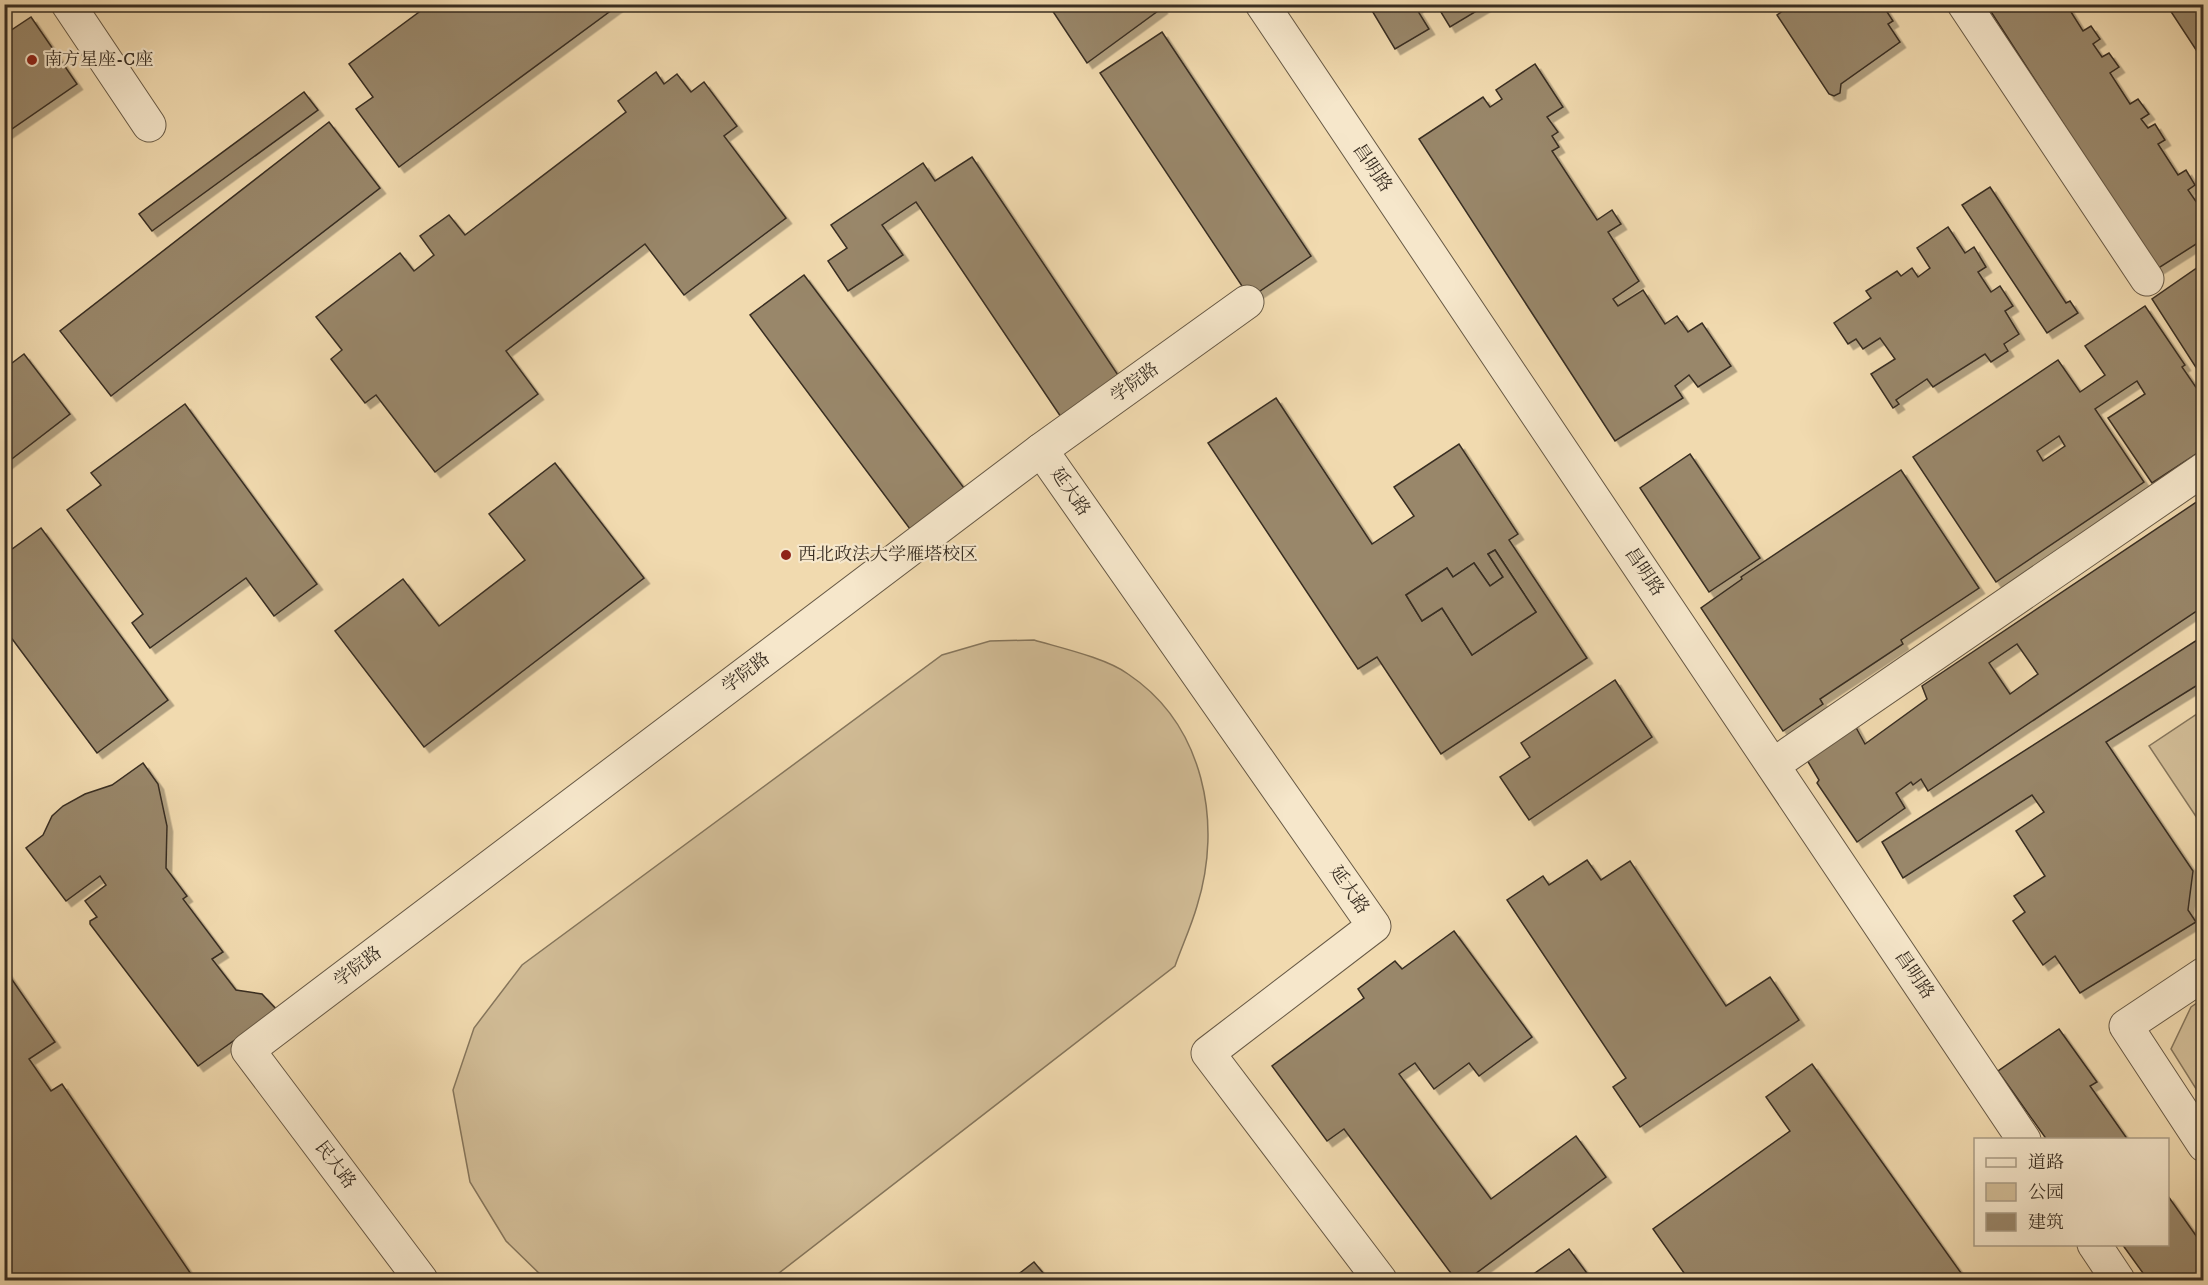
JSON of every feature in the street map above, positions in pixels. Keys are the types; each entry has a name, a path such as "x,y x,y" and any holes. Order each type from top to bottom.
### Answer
{"street":[{"path":"68,4 149,125"},
{"name":"昌明路","path":"1262,4 2023,1138"},
{"path":"1964,4 2147,279"},
{"name":"学院路","path":"248,1050 1041,450 1248,302"},
{"name":"延大路","path":"1041,450 1374,926 1208,1053 1380,1281"},
{"path":"1773,765 2204,469"},
{"path":"2204,974 2126,1026 2204,1145"},
{"name":"民大路","path":"248,1050 421,1281"},
{"path":"2095,1246 2118,1281"}],"green space":[{"path":"1034,640 1096,658 1128,674 1154,695 1174,720 1190,748 1201,778 1207,810 1208,842 1205,874 1197,906 1175,966 770,1280 546,1280 506,1241 470,1182 453,1090 474,1028 522,965 942,655 990,641"},
{"path":"2203,710 2203,827 2149,746"},
{"path":"2203,999 2203,1100 2171,1049 2191,1007"}],"building":[{"path":"430,4 620,4 399,167 356,109 373,97 349,64"},
{"path":"1048,4 1160,4 1162,8 1087,63"},
{"path":"1379,4 1421,4 1416,8 1429,29 1395,49 1371,9"},
{"path":"1436,4 1484,4 1485,6 1450,27"},
{"path":"1793,4 1882,4 1893,21 1888,24 1900,42 1841,84 1840,93 1834,96 1829,94 1777,15"},
{"path":"1986,4 2066,4 2083,31 2091,26 2100,39 2093,44 2102,57 2109,53 2119,67 2110,73 2130,104 2138,99 2149,114 2141,119 2148,128 2155,124 2165,140 2158,144 2178,175 2186,170 2195,185 2188,190 2197,203 2204,198 2204,239 2157,269"},
{"path":"2166,4 2204,4 2204,62"},
{"name":"南方星座-C座","path":"31,17 77,84 6,133 4,35"},
{"path":"1162,32 1311,256 1250,298 1100,73"},
{"path":"1535,64 1563,107 1547,117 1558,132 1552,136 1559,147 1552,151 1597,220 1612,210 1621,224 1608,232 1639,281 1613,299 1618,306 1643,290 1665,324 1677,316 1688,332 1702,323 1731,366 1698,387 1689,375 1675,386 1683,398 1615,441 1419,139 1483,97 1490,107 1502,99 1496,90"},
{"path":"656,72 664,84 677,74 691,92 704,82 737,126 724,136 786,218 684,295 645,244 506,351 538,394 435,472 376,395 365,403 331,359 342,350 316,317 400,253 414,271 434,255 420,236 449,215 465,235 626,112 618,101"},
{"path":"304,92 318,110 152,231 139,214"},
{"path":"329,122 380,188 111,396 60,331"},
{"path":"972,157 1124,384 1065,423 916,202 882,225 903,255 848,291 828,261 847,248 831,225 923,163 935,181"},
{"path":"1990,187 2066,303 2070,301 2078,313 2047,333 1962,205"},
{"path":"1948,227 1965,253 1974,247 1986,267 1978,272 1991,292 2000,286 2013,306 2005,311 2019,334 2004,344 2008,351 1991,362 1985,354 1933,387 1927,379 1896,400 1899,404 1893,408 1871,374 1895,359 1880,338 1863,349 1856,339 1848,344 1834,323 1871,298 1866,291 1897,271 1901,276 1912,268 1918,277 1930,268 1917,248"},
{"path":"2204,263 2204,380 2152,299"},
{"path":"804,275 964,488 910,529 750,315"},
{"path":"2145,306 2185,365 2182,367 2204,399 2204,449 2152,483 2108,418 2145,394 2137,381 2095,409 2144,482 1996,582 1913,457 2058,360 2080,392 2105,375 2085,346","holes":["2059,436 2065,446 2043,461 2037,451"]},
{"path":"24,354 70,414 4,465 4,369"},
{"path":"1276,398 1372,544 1414,516 1394,487 1459,444 1518,534 1509,540 1587,658 1441,754 1377,657 1358,669 1208,443","holes":["1495,550 1536,612 1472,655 1442,608 1422,621 1406,595 1447,568 1453,577 1474,563 1490,586 1503,577 1488,554"]},
{"path":"185,404 317,584 274,616 246,578 150,648 132,623 143,614 67,510 101,485 91,473"},
{"path":"1690,454 1760,558 1709,592 1640,488"},
{"path":"555,463 644,578 424,747 335,631 403,579 439,626 525,560 489,514"},
{"path":"1901,470 1979,588 1901,640 1903,644 1820,699 1823,704 1783,731 1701,608 1742,579 1741,577"},
{"path":"2204,497 2204,606 1928,791 1921,779 1913,785 1911,782 1896,793 1905,808 1857,842 1817,783 1819,780 1804,755 1853,722 1865,744 1927,699 1922,686","holes":["2017,644 2038,674 2010,694 1989,663"]},
{"path":"41,528 168,700 97,753 4,628 4,555"},
{"path":"1495,550 1536,612 1472,655 1442,608 1422,621 1406,595 1447,568 1453,577 1474,563 1490,586 1503,577 1488,554"},
{"path":"2197,640 2204,650 2204,681 2106,742 2193,871 2188,910 2196,922 2080,993 2055,956 2043,965 2013,921 2025,912 2014,896 2045,876 2016,831 2044,812 2032,795 1903,878 1882,842"},
{"path":"1615,680 1652,737 1529,820 1500,777 1530,757 1521,743"},
{"path":"143,763 158,784 167,826 166,868 187,896 183,899 223,952 212,959 236,990 262,994 277,1010 198,1066 90,924 90,921 97,917 85,901 106,885 100,876 66,901 26,848 43,835 52,816 63,806 85,794 112,785"},
{"path":"1587,860 1601,880 1630,861 1726,1006 1770,977 1799,1020 1640,1127 1613,1087 1626,1078 1507,900 1543,876 1549,885"},
{"path":"1454,931 1532,1037 1479,1076 1469,1063 1434,1089 1415,1063 1399,1074 1491,1199 1576,1136 1606,1177 1467,1280 1456,1280 1344,1129 1327,1141 1272,1066 1364,998 1358,989 1395,961 1402,969"},
{"path":"4,968 55,1042 29,1059 51,1091 62,1084 195,1280 4,1280"},
{"path":"2059,1029 2097,1082 2090,1086 2127,1138 2046,1138 1998,1071"},
{"path":"1812,1064 1966,1280 1689,1280 1653,1229 1790,1131 1766,1097"},
{"path":"2169,1197 2204,1247 2204,1280 2148,1280 2123,1246 2169,1246"},
{"path":"1569,1249 1592,1280 1525,1280"},
{"path":"1034,1262 1049,1280 1011,1280"}],"place":[{"name":"南方星座-C座","path":"32,60"},
{"name":"西北政法大学雁塔校区","path":"786,555"}]}
